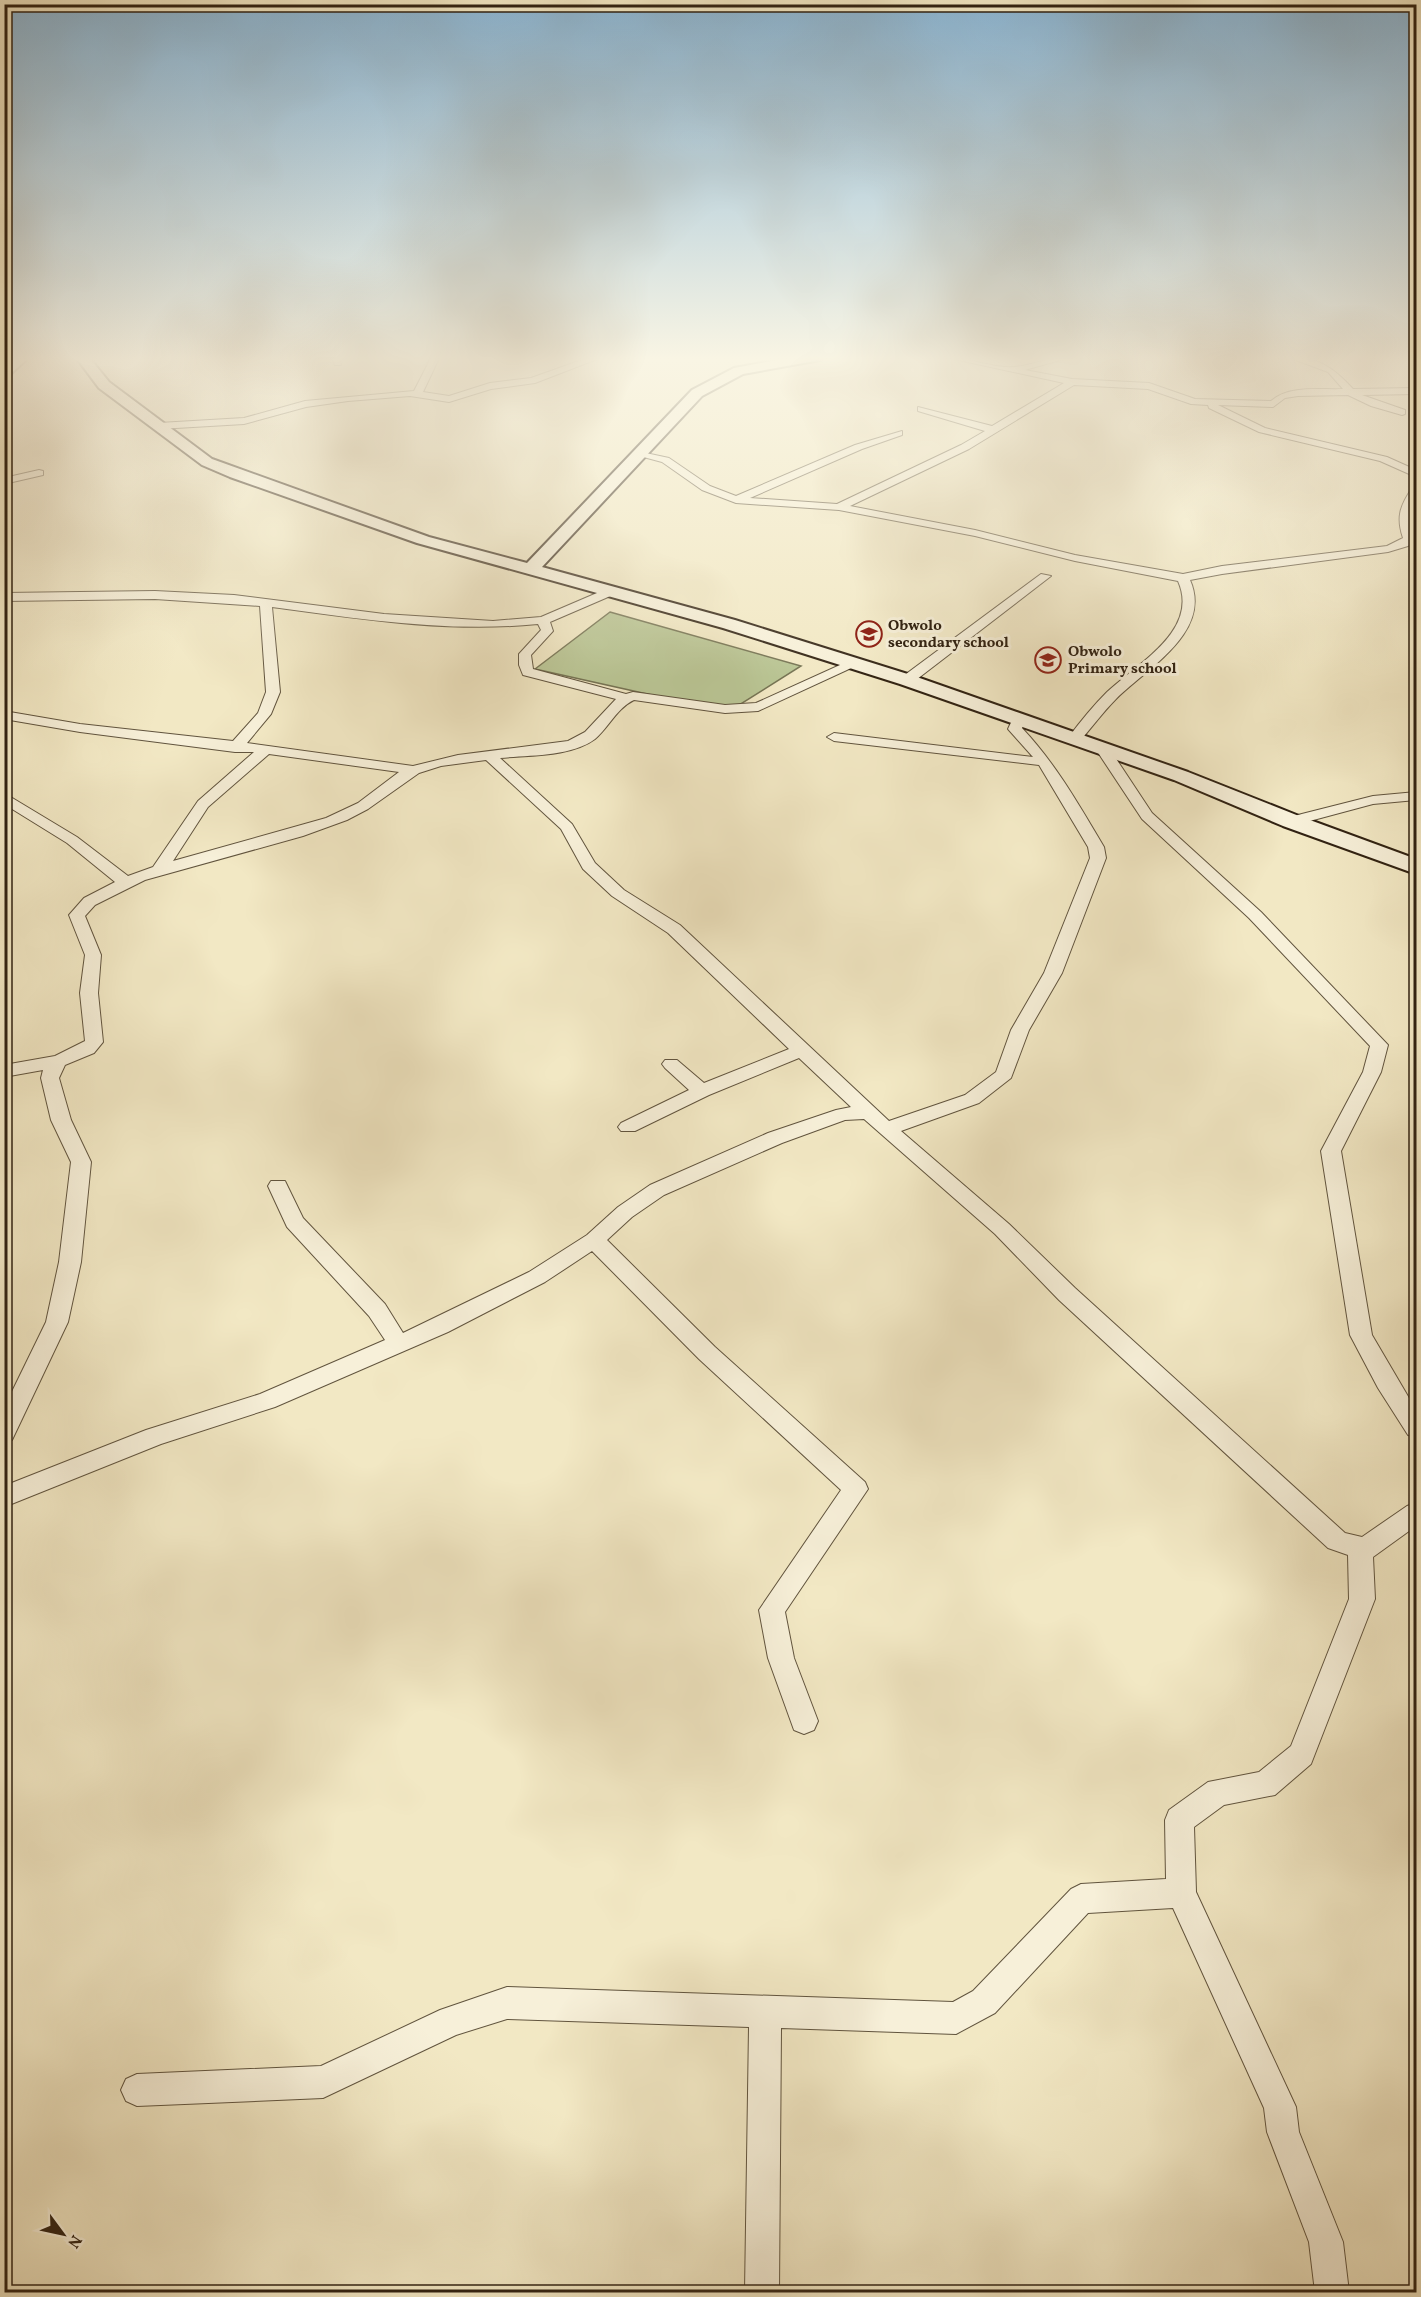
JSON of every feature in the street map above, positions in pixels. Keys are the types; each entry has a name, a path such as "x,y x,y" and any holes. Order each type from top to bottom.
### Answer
{"street":[{"path":"210,463 423,540 611,591 907,680 1181,776 1291,821 1416,867"},
{"path":"530,570 633,463"},
{"path":"670,463 706,488 736,500 839,507 975,533 1075,558 1183,578 1222,570 1388,549 1404,544 1408,539 1402,519 1403,510 1416,490"},
{"path":"736,500 793,478 823,463"},
{"path":"839,507 931,463"},
{"path":"1392,463 1416,474"},
{"path":"4,481 39,473"},
{"path":"907,680 1045,576"},
{"path":"1075,738 1109,698 1166,647 1187,617 1191,606 1190,589 1183,578"},
{"path":"4,597 155,595 266,602 409,621 492,626 543,620 611,591"},
{"path":"235,748 264,714 273,692 267,642 266,602"},
{"path":"543,620 547,631 525,654 525,665 528,672 617,694 624,698"},
{"path":"4,715 80,728 181,738 235,748 413,770 564,746 582,741 594,732 624,698 633,696 725,709 758,706 856,663"},
{"path":"886,1129 972,1099 992,1086 1004,1074 1020,1030 1053,973 1098,858 1096,848 1043,760 1015,729 1019,719"},
{"path":"834,737 1026,761 1043,760"},
{"path":"1102,748 1148,816 1255,915 1379,1045 1378,1059 1340,1126 1331,1151 1361,1335 1386,1382 1416,1428"},
{"path":"157,873 203,804 265,750"},
{"path":"490,756 567,827 589,866 618,893 674,929 868,1113 1002,1229 1067,1294 1337,1541 1365,1549 1416,1513"},
{"path":"4,1071 59,1060 88,1050 94,1042 89,993 93,955 77,915 82,905 100,893 214,854 330,823 371,801 413,770"},
{"path":"1291,821 1373,800 1416,796"},
{"path":"4,797 72,840 127,883"},
{"path":"628,1127 702,1091 802,1050"},
{"path":"4,1434 57,1322 70,1262 81,1162 61,1120 50,1078 52,1067 59,1060"},
{"path":"671,1064 702,1091"},
{"path":"4,1497 154,1437 267,1401 399,1344 537,1277 594,1240 625,1212 657,1190 804,1128 843,1114 868,1113"},
{"path":"279,1186 294,1222 377,1310 399,1344"},
{"path":"594,1240 707,1353 855,1488 772,1610 781,1658 804,1721"},
{"path":"1332,2292 1326,2242 1283,2132 1280,2107 1180,1893 1179,1821 1218,1792 1265,1785 1301,1755 1362,1599 1360,1549"},
{"path":"137,2090 323,2082 451,2021 507,2003 956,2018 984,2002 1081,1899 1180,1893"},
{"path":"762,2292 765,2011"}],"green space":[{"path":"610,612 801,666 728,712 535,669"}],"place":[{"name":"Obwolo secondary school","path":"869,634"},
{"name":"Obwolo Primary school","path":"1048,660"}]}
